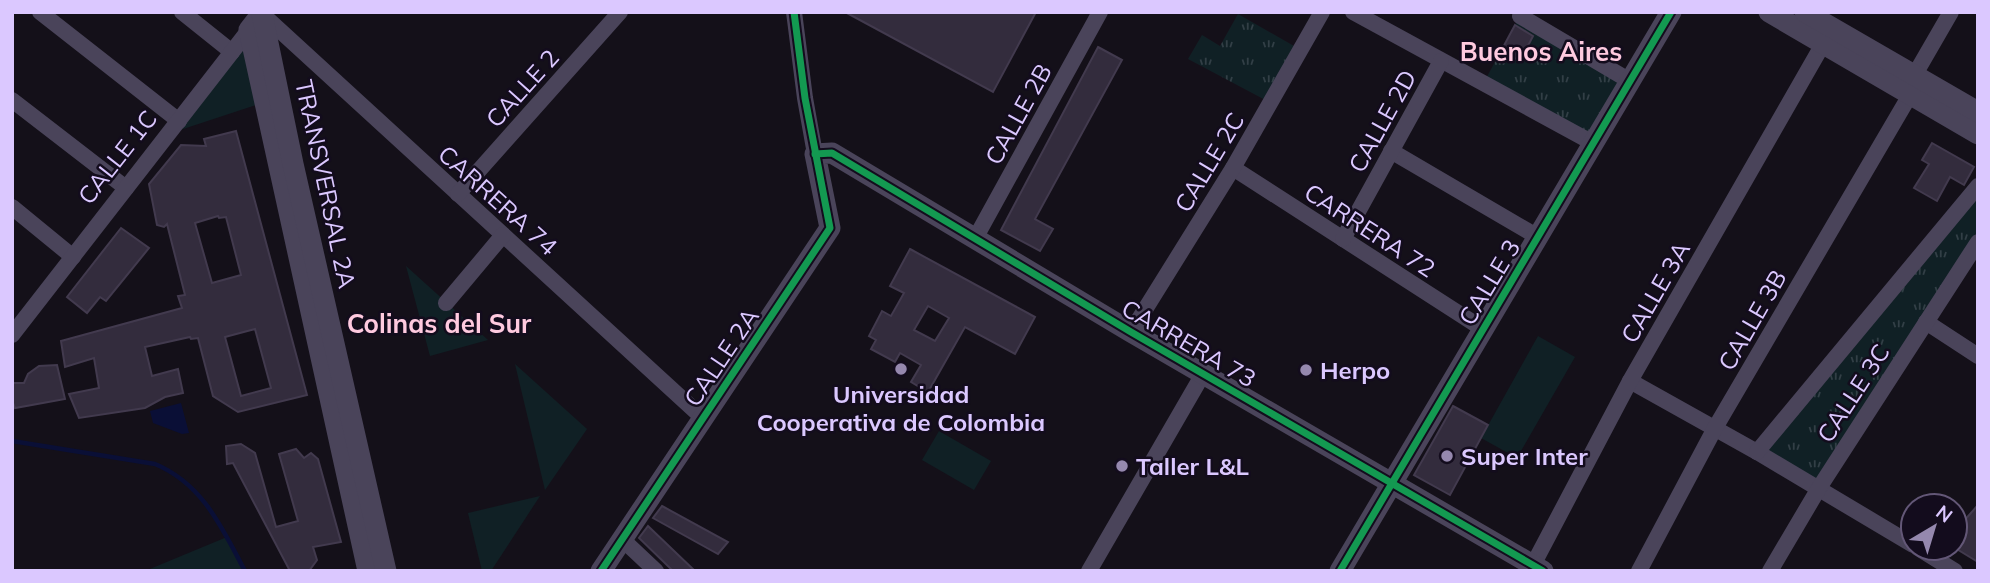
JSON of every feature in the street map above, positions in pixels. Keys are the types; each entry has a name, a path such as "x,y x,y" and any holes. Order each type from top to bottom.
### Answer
{"street":[{"path":"40,12 179,121"},
{"path":"182,12 232,52"},
{"name":"CALLE 2","path":"458,194 620,12"},
{"path":"794,12 815,153"},
{"name":"CALLE 2B","path":"976,237 1100,12"},
{"name":"CALLE 2C","path":"1131,332 1233,168 1322,12"},
{"path":"1353,12 1594,143"},
{"name":"CALLE 3","path":"1339,571 1671,12"},
{"path":"1769,12 1823,44 1978,112"},
{"path":"1805,12 1978,134"},
{"name":"CALLE 3B","path":"1639,571 1715,428 1951,12"},
{"path":"1520,16 1630,81"},
{"name":"CALLE 1C","path":"12,335 258,19"},
{"name":"CARRERA 74","path":"258,19 458,194 703,418"},
{"name":"TRANSVERSAL 2A","path":"258,19 368,571"},
{"name":"TRANSVERSAL 2A","path":"258,19 386,571"},
{"name":"CALLE 3A","path":"1538,568 1630,381 1823,44"},
{"name":"CALLE 2D","path":"1343,239 1441,61"},
{"path":"12,100 126,188"},
{"path":"1391,151 1538,236"},
{"name":"CARRERA 73","path":"815,153 832,153 1131,332 1538,568"},
{"name":"CALLE 2A","path":"601,571 830,228 815,153"},
{"name":"CARRERA 72","path":"1233,168 1483,330"},
{"name":"CALLE 3C","path":"1757,452 1978,186"},
{"path":"12,207 73,257"},
{"path":"446,303 503,235"},
{"name":"CALLE 3C","path":"1770,571 1819,488 1978,242"},
{"path":"1926,322 1978,356"},
{"path":"1089,571 1203,374"},
{"path":"1630,381 1899,537"},
{"path":"622,539 656,571"}],"green space":[{"path":"1238,14 1301,50 1271,103 1188,59 1202,35 1220,46"},
{"path":"1520,16 1630,81 1593,143 1483,84"},
{"path":"249,30 265,102 168,134"},
{"path":"1978,186 1978,242 1819,488 1757,452"},
{"path":"406,266 488,340 430,356"},
{"path":"1538,336 1575,357 1517,458 1481,438"},
{"path":"515,364 587,429 545,490"},
{"path":"939,431 991,461 974,490 922,460"},
{"path":"540,496 491,571 482,571 468,513"},
{"path":"227,537 245,571 145,571"}],"shaded area":[{"path":"181,403 189,433 182,434 153,423 150,411"}],"building":[{"path":"845,12 1036,12 993,92"},
{"path":"1515,25 1533,36 1520,61 1501,51"},
{"path":"1098,47 1122,60 1035,219 1053,229 1040,251 1001,230"},
{"path":"236,131 307,395 238,412 213,396 198,338 190,337 145,347 152,376 178,369 183,393 165,397 145,408 79,418 69,394 99,388 94,358 65,367 61,341 182,308 178,296 185,295 167,224 164,227 157,225 149,184 181,145 206,146 204,139","holes":["218,216 226,217 241,275 212,283 195,223","255,329 271,388 241,396 225,337"]},
{"path":"1932,143 1974,167 1964,185 1950,177 1937,201 1914,188 1929,164 1922,160"},
{"path":"121,228 149,248 106,301 100,297 87,313 67,297"},
{"path":"910,249 1035,317 1015,354 965,327 928,392 911,382 921,365 900,353 895,362 871,349 876,340 869,336 882,311 891,316 904,293 890,286","holes":["928,306 949,318 935,341 914,330"]},
{"path":"57,365 65,399 15,408 12,383 24,383 28,374 39,366"},
{"name":"Super Inter","path":"1453,406 1488,425 1450,495 1414,475"},
{"path":"241,444 255,453 276,527 298,521 279,454 296,449 304,458 311,453 318,459 341,542 313,547 317,560 309,571 290,571 233,463 227,464 226,446"},
{"path":"1978,505 1978,562 1969,557 1969,515"},
{"path":"662,506 728,542 718,554 653,518"},
{"path":"648,526 695,571 673,571 639,538"}],"waterway":[{"path":"12,441 155,464 172,473 199,495 245,571"}],"cycle path":[{"path":"601,571 830,228 805,98 794,12"},
{"path":"1340,571 1671,12"},
{"path":"815,154 832,153 1131,332 1543,571"}],"place":[{"name":"Universidad Cooperativa de Colombia","path":"901,369"},
{"name":"Herpo","path":"1306,370"},
{"name":"Super Inter","path":"1447,456"},
{"name":"Taller L&L","path":"1122,466"}],"district":[{"name":"Buenos Aires","path":"1541,51"},
{"name":"Colinas del Sur","path":"439,323"}]}
